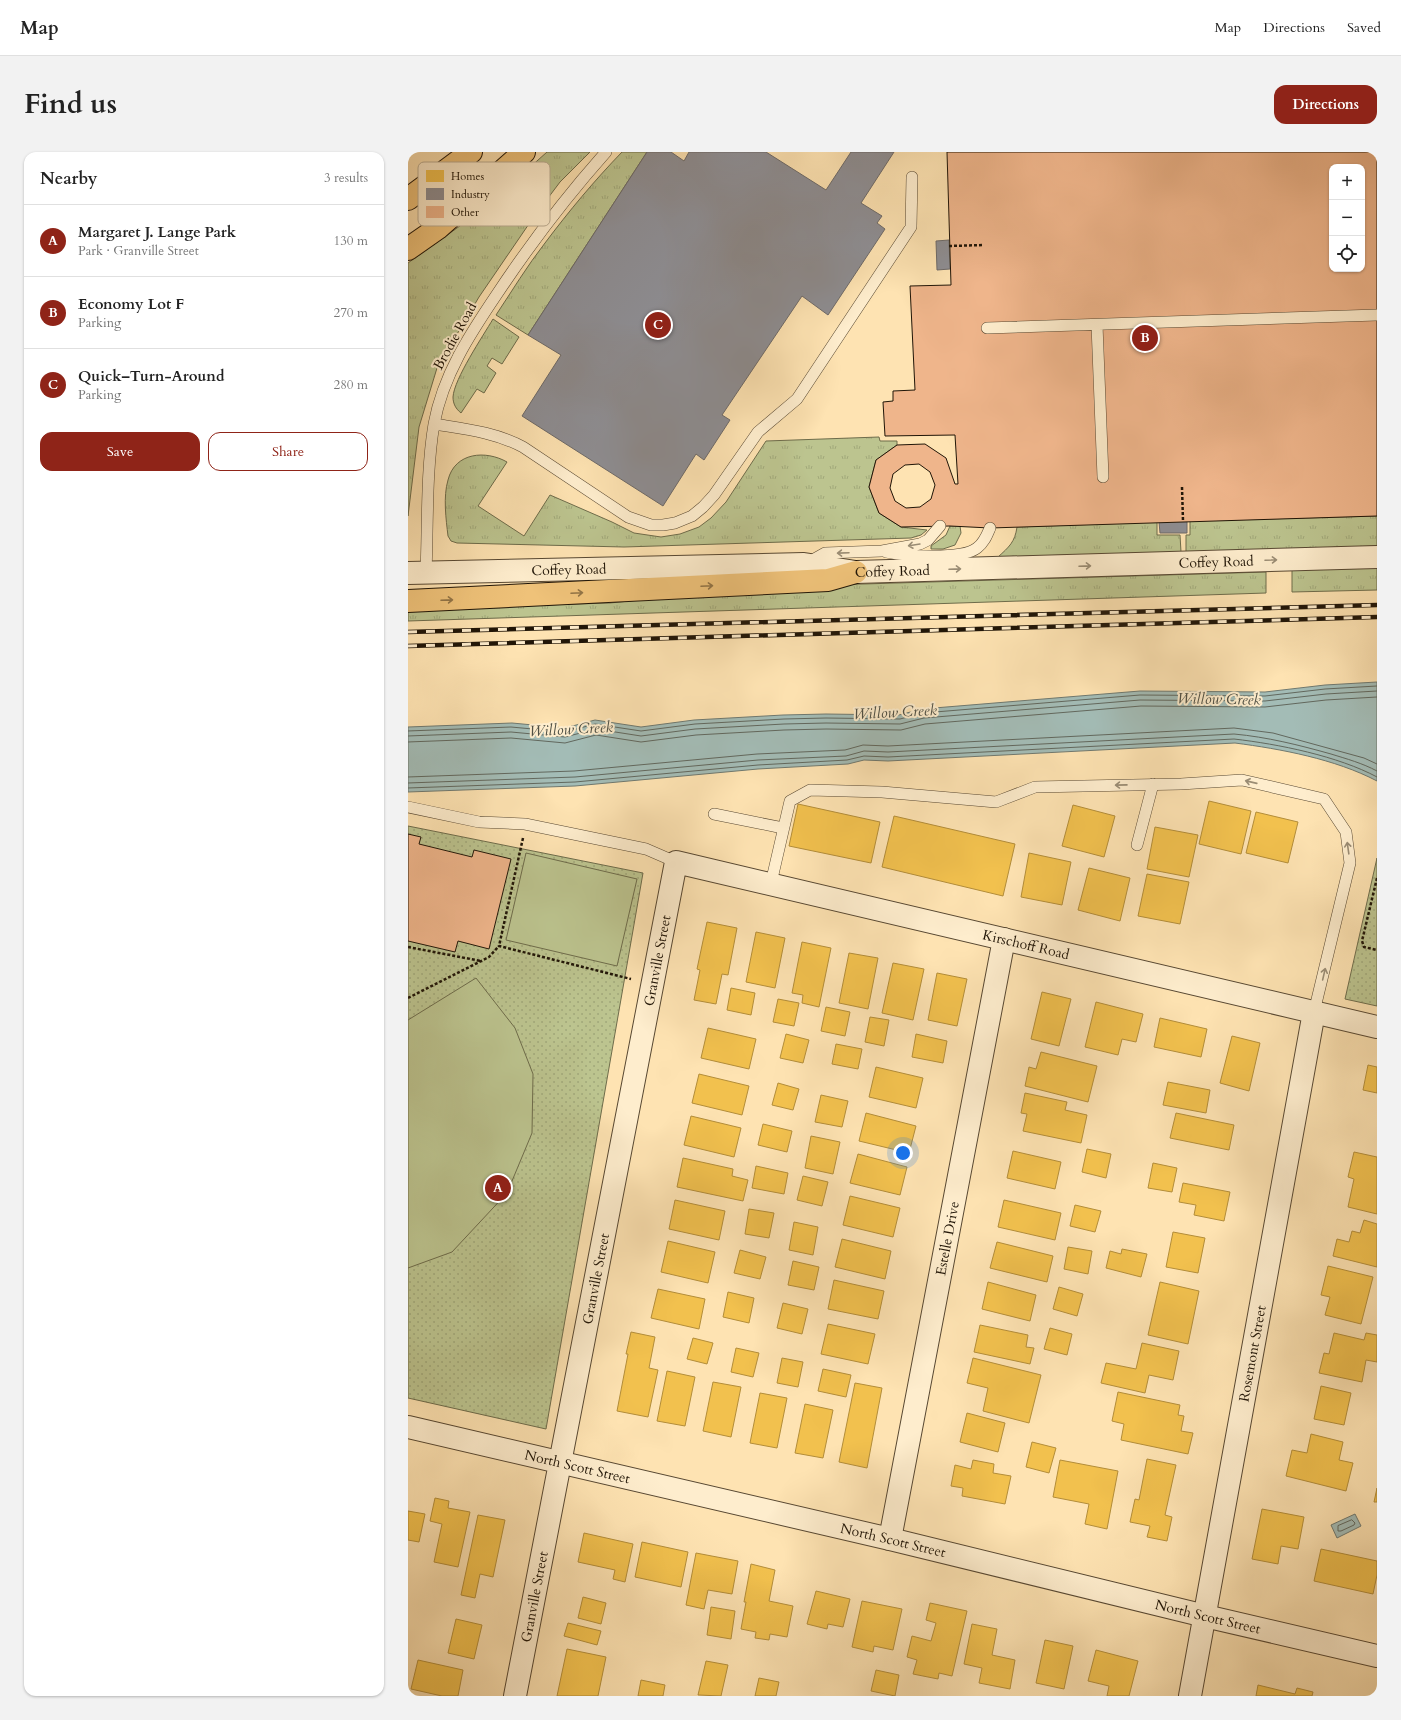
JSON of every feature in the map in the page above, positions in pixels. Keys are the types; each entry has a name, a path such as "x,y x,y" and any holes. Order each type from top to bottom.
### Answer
{"main road":[{"path":"458,162 471,152"},
{"path":"513,162 524,152"},
{"path":"408,199 418,192"},
{"path":"408,248 440,226"},
{"path":"408,601 828,580 856,572"}],"street":[{"name":"Coffey Road","path":"417,573 804,564 856,572 1377,557"},
{"name":"Kirschoff Road","path":"676,862 771,883 1377,1027"},
{"name":"Granville Street","path":"515,1696 676,862"},
{"name":"Estelle Drive","path":"890,1539 1004,939"},
{"name":"Rosemont Street","path":"1190,1696 1314,1012"},
{"name":"North Scott Street","path":"408,1427 890,1539 1205,1616 1377,1656"}],"lane":[{"name":"Brodie Road","path":"550,217 606,152"},
{"path":"434,424 494,434 509,439 628,517 640,522 651,525 663,525 675,523 687,518 704,507 714,495 758,432 797,399 912,227 912,177"},
{"name":"Brodie Road","path":"417,573 434,424 443,392 452,368 470,335 543,226"},
{"path":"987,328 1377,315"},
{"path":"1097,324 1103,477"},
{"path":"804,564 825,553 882,551 920,544 928,540 940,526"},
{"path":"882,551 905,556 954,555 966,553 977,549 986,539 990,528"},
{"path":"771,883 790,801 810,790 882,792 996,802 1035,787 1242,780 1324,799 1346,832 1350,863 1314,1012"},
{"path":"1137,845 1153,784"},
{"path":"408,807 479,822 525,824 646,849 676,862"},
{"path":"714,814 783,828"}],"path":[{"path":"949,246 984,245"},
{"path":"1182,487 1183,521"},
{"path":"408,998 489,957 499,946 521,851 525,824"},
{"path":"1377,878 1362,941 1364,947 1377,950"},
{"path":"499,946 632,979"},
{"path":"408,947 481,961"}],"green space":[{"path":"547,152 590,152 560,182 550,195 550,162 536,162"},
{"path":"622,152 647,152 528,335 496,315 554,231 592,185"},
{"path":"460,226 528,226 479,297 437,368 419,427 408,516 408,263"},
{"path":"493,319 519,337 502,364 492,358 487,366 496,373 484,393 477,389 461,413 456,408 453,397 458,380"},
{"path":"879,437 880,441 897,441 897,445 876,460 869,487 879,513 901,527 927,530 921,535 911,538 624,547 457,543 451,541 448,536 445,501 448,480 457,464 472,456 490,456 507,462 478,506 524,536 550,495 634,533 661,537 680,534 699,527 711,518 726,502 766,441"},
{"path":"1377,516 1377,546 1186,552 1186,535 1190,535 1190,521"},
{"path":"1157,522 1157,535 1180,535 1181,552 998,557 1011,544 1015,537 1017,527"},
{"path":"950,526 960,526 961,533 955,545 943,549 931,549 931,546 946,535"},
{"path":"1377,568 1377,590 1292,592 1292,570"},
{"path":"1266,572 1266,593 408,621 408,609 610,603 763,587"},
{"path":"408,826 643,873 546,1429 408,1398"},
{"path":"526,853 637,879 617,966 506,940"},
{"path":"1377,858 1377,1006 1345,999"},
{"path":"476,978 515,1028 533,1074 532,1133 507,1193 452,1252 408,1268 408,1020"}],"water":[{"name":"Willow Creek","path":"1377,682 1377,781 1361,773 1308,756 1271,748 1235,743 888,761 864,760 848,764 758,769 575,786 408,792 408,727 512,723 565,728 595,720 641,727 694,720 783,715 899,715 922,709 1140,691 1265,692 1325,685"},
{"path":"1355,1514 1361,1526 1337,1538 1331,1525"}],"building: Homes":[{"path":"1209,801 1251,811 1241,854 1199,844"},
{"path":"798,804 880,822 871,863 789,846"},
{"path":"1073,805 1115,816 1104,857 1062,846"},
{"path":"1256,812 1298,822 1288,863 1246,853"},
{"path":"894,816 1015,844 1003,896 882,867"},
{"path":"1155,827 1198,835 1189,877 1147,869"},
{"path":"1029,853 1071,862 1062,905 1021,897"},
{"path":"1089,868 1130,878 1120,921 1078,910"},
{"path":"1147,874 1189,882 1180,924 1138,916"},
{"path":"707,922 737,928 728,975 722,974 716,1004 694,1000 700,970 697,969"},
{"path":"756,932 785,938 775,988 746,982"},
{"path":"802,942 831,948 819,1007 802,1003 803,995 792,993"},
{"path":"849,953 878,958 868,1009 839,1003"},
{"path":"893,963 924,969 913,1020 882,1013"},
{"path":"937,973 967,979 957,1026 928,1020"},
{"path":"731,988 755,993 751,1015 727,1010"},
{"path":"1042,992 1071,999 1059,1046 1031,1039"},
{"path":"778,999 799,1003 794,1026 773,1022"},
{"path":"1096,1002 1143,1014 1136,1042 1122,1039 1118,1055 1085,1047"},
{"path":"826,1007 850,1012 845,1036 821,1031"},
{"path":"870,1017 889,1020 884,1046 865,1042"},
{"path":"1160,1018 1207,1029 1201,1057 1154,1047"},
{"path":"708,1028 756,1039 749,1069 701,1058"},
{"path":"786,1034 809,1040 803,1063 780,1058"},
{"path":"916,1034 947,1041 943,1063 912,1057"},
{"path":"1232,1036 1260,1043 1249,1091 1220,1083"},
{"path":"836,1044 862,1049 858,1069 832,1064"},
{"path":"1041,1052 1097,1066 1088,1102 1025,1086 1029,1067 1036,1069"},
{"path":"1368,1065 1377,1067 1377,1093 1363,1090"},
{"path":"876,1067 923,1078 916,1108 869,1097"},
{"path":"699,1074 749,1086 742,1115 692,1103"},
{"path":"1168,1082 1210,1090 1206,1113 1163,1105"},
{"path":"778,1083 799,1089 793,1110 772,1105"},
{"path":"1025,1093 1067,1102 1065,1110 1087,1115 1081,1143 1023,1131 1027,1114 1021,1113"},
{"path":"821,1095 848,1101 842,1127 815,1122"},
{"path":"866,1113 916,1126 909,1153 859,1141"},
{"path":"1176,1113 1234,1125 1229,1150 1170,1138"},
{"path":"691,1116 741,1128 734,1157 684,1145"},
{"path":"763,1124 792,1131 787,1152 758,1145"},
{"path":"811,1136 840,1142 833,1174 805,1168"},
{"path":"1087,1149 1111,1154 1106,1178 1082,1172"},
{"path":"1013,1151 1061,1162 1055,1189 1007,1178"},
{"path":"1354,1152 1377,1157 1377,1214 1348,1207 1354,1179 1348,1177"},
{"path":"858,1154 907,1167 900,1195 850,1183"},
{"path":"683,1158 733,1169 732,1176 748,1180 743,1201 677,1187"},
{"path":"1153,1163 1177,1168 1172,1192 1148,1188"},
{"path":"756,1166 788,1173 784,1194 752,1188"},
{"path":"803,1176 828,1182 822,1206 797,1200"},
{"path":"1183,1183 1230,1192 1224,1221 1194,1215 1196,1205 1179,1202"},
{"path":"850,1196 900,1208 893,1237 843,1225"},
{"path":"675,1200 725,1211 719,1240 669,1229"},
{"path":"1004,1200 1061,1213 1055,1240 998,1227"},
{"path":"1075,1205 1101,1211 1095,1232 1070,1226"},
{"path":"749,1209 774,1213 769,1238 745,1234"},
{"path":"1364,1220 1377,1224 1377,1267 1333,1256 1337,1239 1349,1242 1352,1231 1360,1233"},
{"path":"794,1222 818,1227 813,1255 789,1250"},
{"path":"1173,1232 1205,1238 1198,1273 1166,1267"},
{"path":"842,1239 891,1251 885,1279 835,1267"},
{"path":"668,1241 715,1252 708,1283 661,1272"},
{"path":"997,1242 1053,1256 1047,1282 990,1268"},
{"path":"1068,1247 1092,1251 1088,1274 1064,1269"},
{"path":"1122,1249 1147,1254 1141,1277 1106,1268 1110,1251 1121,1254"},
{"path":"740,1250 766,1257 760,1279 734,1273"},
{"path":"793,1261 819,1267 814,1290 788,1285"},
{"path":"1328,1266 1373,1277 1361,1324 1325,1315 1330,1297 1321,1295"},
{"path":"834,1280 884,1291 878,1319 828,1309"},
{"path":"988,1282 1036,1295 1030,1321 982,1309"},
{"path":"1160,1282 1199,1291 1188,1344 1148,1335"},
{"path":"1059,1287 1083,1294 1077,1316 1053,1309"},
{"path":"658,1289 705,1299 699,1329 651,1318"},
{"path":"728,1292 754,1298 749,1323 723,1317"},
{"path":"783,1303 808,1309 802,1334 777,1328"},
{"path":"828,1324 875,1334 868,1364 821,1354"},
{"path":"980,1325 1028,1335 1026,1347 1034,1348 1030,1364 974,1352"},
{"path":"1050,1328 1072,1334 1067,1355 1044,1349"},
{"path":"631,1332 655,1337 649,1368 658,1370 648,1417 617,1411"},
{"path":"1334,1333 1364,1340 1366,1333 1377,1335 1377,1362 1366,1360 1362,1382 1319,1373 1324,1353 1329,1354"},
{"path":"693,1338 713,1343 707,1364 687,1359"},
{"path":"1142,1343 1179,1351 1173,1380 1149,1375 1145,1393 1101,1383 1106,1363 1136,1369"},
{"path":"736,1348 759,1353 753,1377 731,1372"},
{"path":"782,1358 803,1362 798,1387 777,1383"},
{"path":"973,1358 1041,1375 1029,1423 983,1411 988,1388 967,1383"},
{"path":"823,1369 851,1375 846,1397 818,1391"},
{"path":"667,1371 695,1377 685,1426 657,1421"},
{"path":"713,1382 741,1387 731,1437 703,1431"},
{"path":"855,1383 882,1388 867,1468 839,1462"},
{"path":"1321,1386 1351,1393 1344,1425 1314,1419"},
{"path":"1118,1392 1180,1405 1178,1415 1184,1416 1181,1431 1193,1433 1188,1454 1121,1440 1124,1424 1112,1421"},
{"path":"760,1393 787,1398 777,1448 750,1443"},
{"path":"805,1404 833,1410 823,1458 795,1453"},
{"path":"967,1413 1005,1423 998,1452 960,1442"},
{"path":"1311,1434 1343,1442 1339,1460 1353,1463 1346,1491 1286,1476 1292,1450 1307,1453"},
{"path":"1032,1442 1056,1448 1049,1473 1026,1467"},
{"path":"1147,1459 1176,1465 1165,1515 1172,1517 1167,1541 1147,1537 1150,1526 1130,1522 1135,1499 1139,1500"},
{"path":"973,1460 994,1464 993,1473 1011,1476 1005,1504 962,1496 963,1488 951,1486 955,1465 971,1469"},
{"path":"1060,1460 1118,1471 1107,1529 1085,1524 1089,1504 1053,1497"},
{"path":"1377,1488 1377,1502 1374,1502"},
{"path":"435,1498 449,1501 448,1508 470,1512 458,1567 434,1562 442,1524 430,1521"},
{"path":"1262,1509 1304,1517 1298,1549 1281,1546 1278,1564 1252,1559"},
{"path":"408,1511 425,1514 419,1542 408,1540"},
{"path":"478,1515 505,1520 493,1577 480,1574 475,1598 461,1595"},
{"path":"584,1533 633,1544 625,1582 613,1579 615,1570 578,1562"},
{"path":"642,1542 688,1552 681,1587 635,1577"},
{"path":"1321,1549 1377,1561 1377,1575 1373,1594 1314,1581"},
{"path":"696,1553 738,1561 732,1594 708,1590 704,1609 686,1605"},
{"path":"751,1564 775,1570 769,1601 793,1606 787,1637 770,1634 769,1640 755,1638 756,1632 741,1629"},
{"path":"816,1591 850,1599 843,1627 828,1624 827,1629 807,1624"},
{"path":"583,1597 606,1603 601,1624 578,1618"},
{"path":"862,1601 902,1609 893,1650 874,1646 873,1652 852,1647"},
{"path":"930,1603 967,1611 952,1676 939,1673 938,1679 913,1674 917,1660 907,1657 912,1636 931,1641 936,1623 926,1620"},
{"path":"711,1607 735,1611 731,1639 707,1635"},
{"path":"456,1619 482,1625 474,1659 448,1653"},
{"path":"568,1623 601,1631 597,1645 564,1636"},
{"path":"972,1624 997,1629 992,1655 1015,1660 1010,1689 979,1683 982,1668 964,1664"},
{"path":"1045,1640 1073,1646 1064,1689 1036,1683"},
{"path":"567,1649 606,1657 598,1696 557,1696"},
{"path":"1096,1650 1138,1661 1129,1696 1107,1696 1109,1686 1088,1681"},
{"path":"418,1660 463,1670 458,1696 442,1696 411,1689"},
{"path":"706,1661 728,1665 721,1696 698,1695"},
{"path":"876,1670 899,1675 895,1696 871,1691"},
{"path":"759,1678 779,1682 776,1696 755,1696"},
{"path":"641,1680 665,1685 663,1696 638,1696"},
{"path":"1258,1685 1295,1694 1297,1688 1313,1692 1312,1696 1256,1696"}],"building: Industry":[{"path":"647,152 671,152 684,161 689,152 766,152 826,190 851,152 894,152 861,203 882,216 877,223 885,229 828,315 802,296 722,415 730,420 704,460 696,454 663,506 522,416 561,355 528,335"},
{"path":"949,240 950,269 937,270 936,241"},
{"path":"1187,521 1187,533 1160,533 1159,522"}],"building: Other":[{"path":"947,152 1377,152 1377,516 990,528 950,526 901,527 879,513 869,487 876,460 897,445 925,444 946,458 955,484 958,484 955,435 885,436 883,402 893,401 893,391 915,390 910,286 951,285","holes":["919,464 930,472 935,485 931,499 920,507 906,508 895,501 890,488 893,474 905,465"]},
{"path":"408,834 421,837 419,844 472,857 474,850 511,859 489,949 458,941 455,952 408,941"}],"railway":[{"path":"408,632 1377,605"},
{"path":"408,646 1377,617"}],"place":[{"name":"Quick–Turn-Around","path":"658,325"},
{"name":"Economy Lot F","path":"1145,338"},
{"name":"Margaret J. Lange Park","path":"498,1188"}]}
